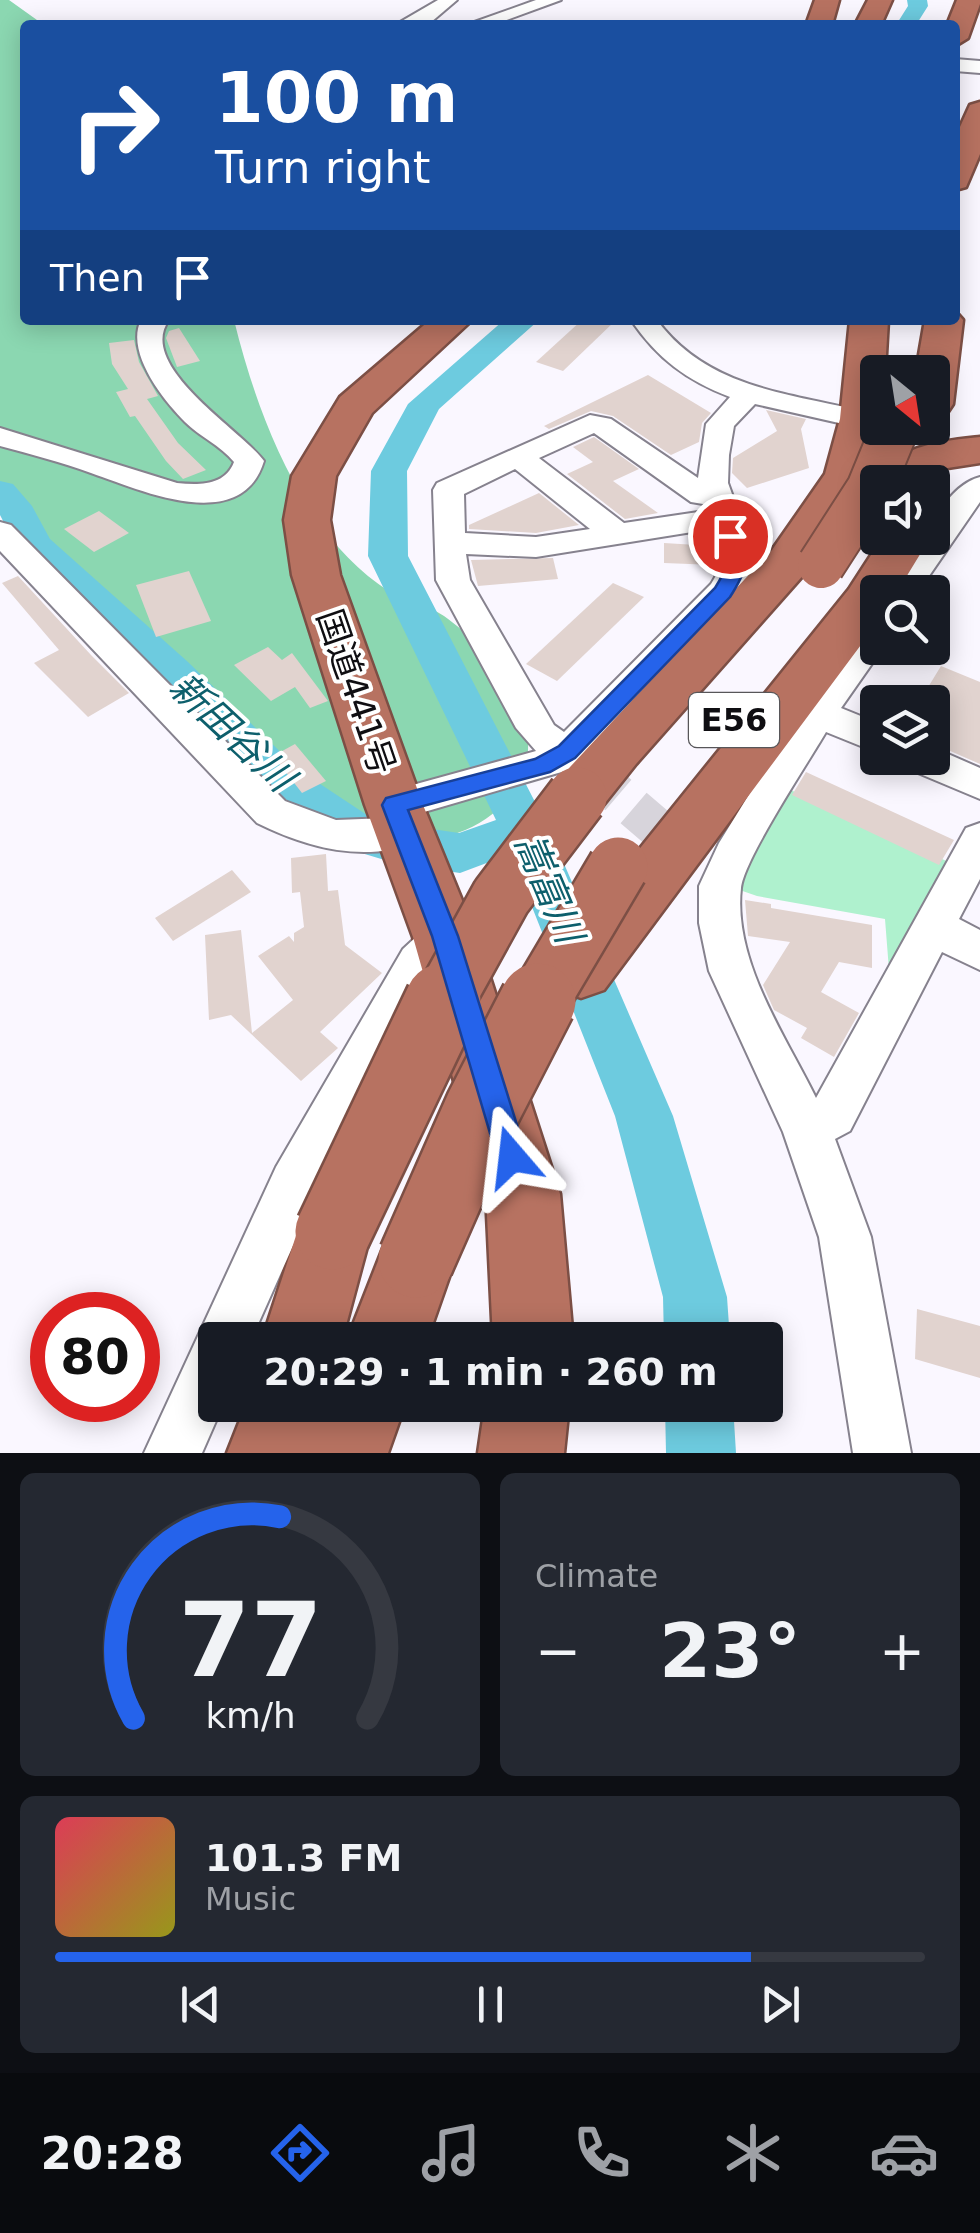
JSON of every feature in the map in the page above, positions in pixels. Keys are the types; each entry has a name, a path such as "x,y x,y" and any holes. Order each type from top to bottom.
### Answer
{"highway":[{"path":"960,24 969,0"},
{"path":"960,167 980,110"},
{"name":"国道441号","path":"447,325 355,406 314,476 307,520 316,575 412,811 445,936 524,1194 531,1322"},
{"path":"870,325 874,355"},
{"path":"950,436 980,442"},
{"path":"589,810 616,749 789,561 869,445"},
{"name":"E56","path":"324,1322 367,1246 408,1122 462,1022 589,810 863,566 870,489 880,445"},
{"path":"914,465 933,457 980,450"},
{"path":"589,810 868,601 896,555"},
{"name":"E56","path":"367,1246 462,1147 558,960 589,810"},
{"path":"314,1322 367,1246"},
{"name":"E56","path":"367,1246 383,1322"},
{"path":"292,1431 317,1422"},
{"path":"521,1453 525,1422"}],"street":[{"path":"421,20 449,0"},
{"path":"491,20 553,0"},
{"path":"0,437 180,494 206,496 235,484 247,473 249,461 236,446 196,417 165,376 151,348 151,325"},
{"path":"647,325 682,363 749,394 860,418"},
{"path":"589,810 688,629 736,572 738,554 719,507 714,456 720,424 749,394"},
{"path":"589,810 529,718 453,580 448,557 452,542 448,490 590,424 600,425 719,507"},
{"path":"518,456 617,534"},
{"path":"863,566 943,528 974,488 980,486"},
{"path":"452,542 536,548 617,534 719,507"},
{"path":"0,532 271,812 310,832 351,840 412,811 589,810"},
{"path":"860,653 818,712 734,855 706,872 722,923 731,971 806,1128 845,1237 882,1453"},
{"path":"818,712 860,731"},
{"path":"950,771 980,784"},
{"path":"806,1128 833,1115 980,839"},
{"path":"934,927 980,950"},
{"path":"231,1322 294,1185 418,964 445,936"},
{"path":"173,1453 198,1396"}],"green space":[{"path":"0,0 9,0 37,20 20,20 20,325 235,325 256,397 276,446 321,527 378,584 438,612 483,651 515,696 525,721 528,746 524,771 511,795 491,815 468,829 442,837 387,842 305,835 0,514"},
{"path":"784,787 953,864 889,970 885,919 757,896 728,886"}],"building":[{"path":"577,325 611,325 563,371 536,362"},
{"path":"179,328 200,361 177,367 166,338 169,331"},
{"path":"134,340 139,362 158,396 147,399 178,443 206,470 183,479 135,416 130,417 116,392 128,389 112,364 109,343"},
{"path":"648,375 711,413 702,423 699,442 671,455 613,416 591,411 549,429 544,426"},
{"path":"766,410 806,419 801,429 809,468 747,488 732,473 733,458 777,431"},
{"path":"594,437 639,469 613,481 658,513 625,519 567,474 593,462 573,447"},
{"path":"539,493 579,525 536,533 469,529 469,525"},
{"path":"99,511 129,533 94,552 64,529"},
{"path":"664,543 713,546 715,565 664,563"},
{"path":"553,558 558,579 478,586 471,560"},
{"path":"189,571 211,621 156,637 136,585"},
{"path":"18,576 129,693 88,717 34,663 59,650 2,583"},
{"path":"613,583 644,597 557,681 526,664"},
{"path":"268,647 282,660 292,653 328,701 310,708 295,687 271,701 234,665"},
{"path":"941,666 980,682 980,764 950,751 950,685 929,685"},
{"path":"295,744 326,781 302,793 273,756"},
{"path":"806,772 954,840 939,865 792,795"},
{"path":"326,854 328,891 338,890 345,945 382,973 320,1032 338,1048 301,1081 231,1015 209,1020 205,935 241,930 252,1033 293,1000 258,956 289,936 294,942 294,933 304,927 300,892 292,893 291,858"},
{"path":"232,870 251,892 173,941 155,918"},
{"path":"745,900 872,925 872,968 839,962 821,992 859,1013 834,1057 801,1038 807,1028 774,1010 763,985 790,942 748,936"},
{"path":"917,1309 980,1326 980,1378 915,1359"}],"waterway":[{"name":"嵩富川","path":"909,20 918,6 917,0"},
{"name":"嵩富川","path":"517,325 425,404 389,471 388,556 525,829"},
{"name":"新田谷川","path":"0,492 19,514 34,545 173,673 282,783 355,832 398,844 460,853 525,829"},
{"name":"嵩富川","path":"525,829 644,1116 695,1297 696,1322"},
{"name":"嵩富川","path":"700,1422 701,1453"}],"tunnel":[{"path":"588,769 692,858"}],"route":[{"path":"512,1157 445,936 394,805 542,766 567,752 722,592 736,572 738,554 730,536"}]}
